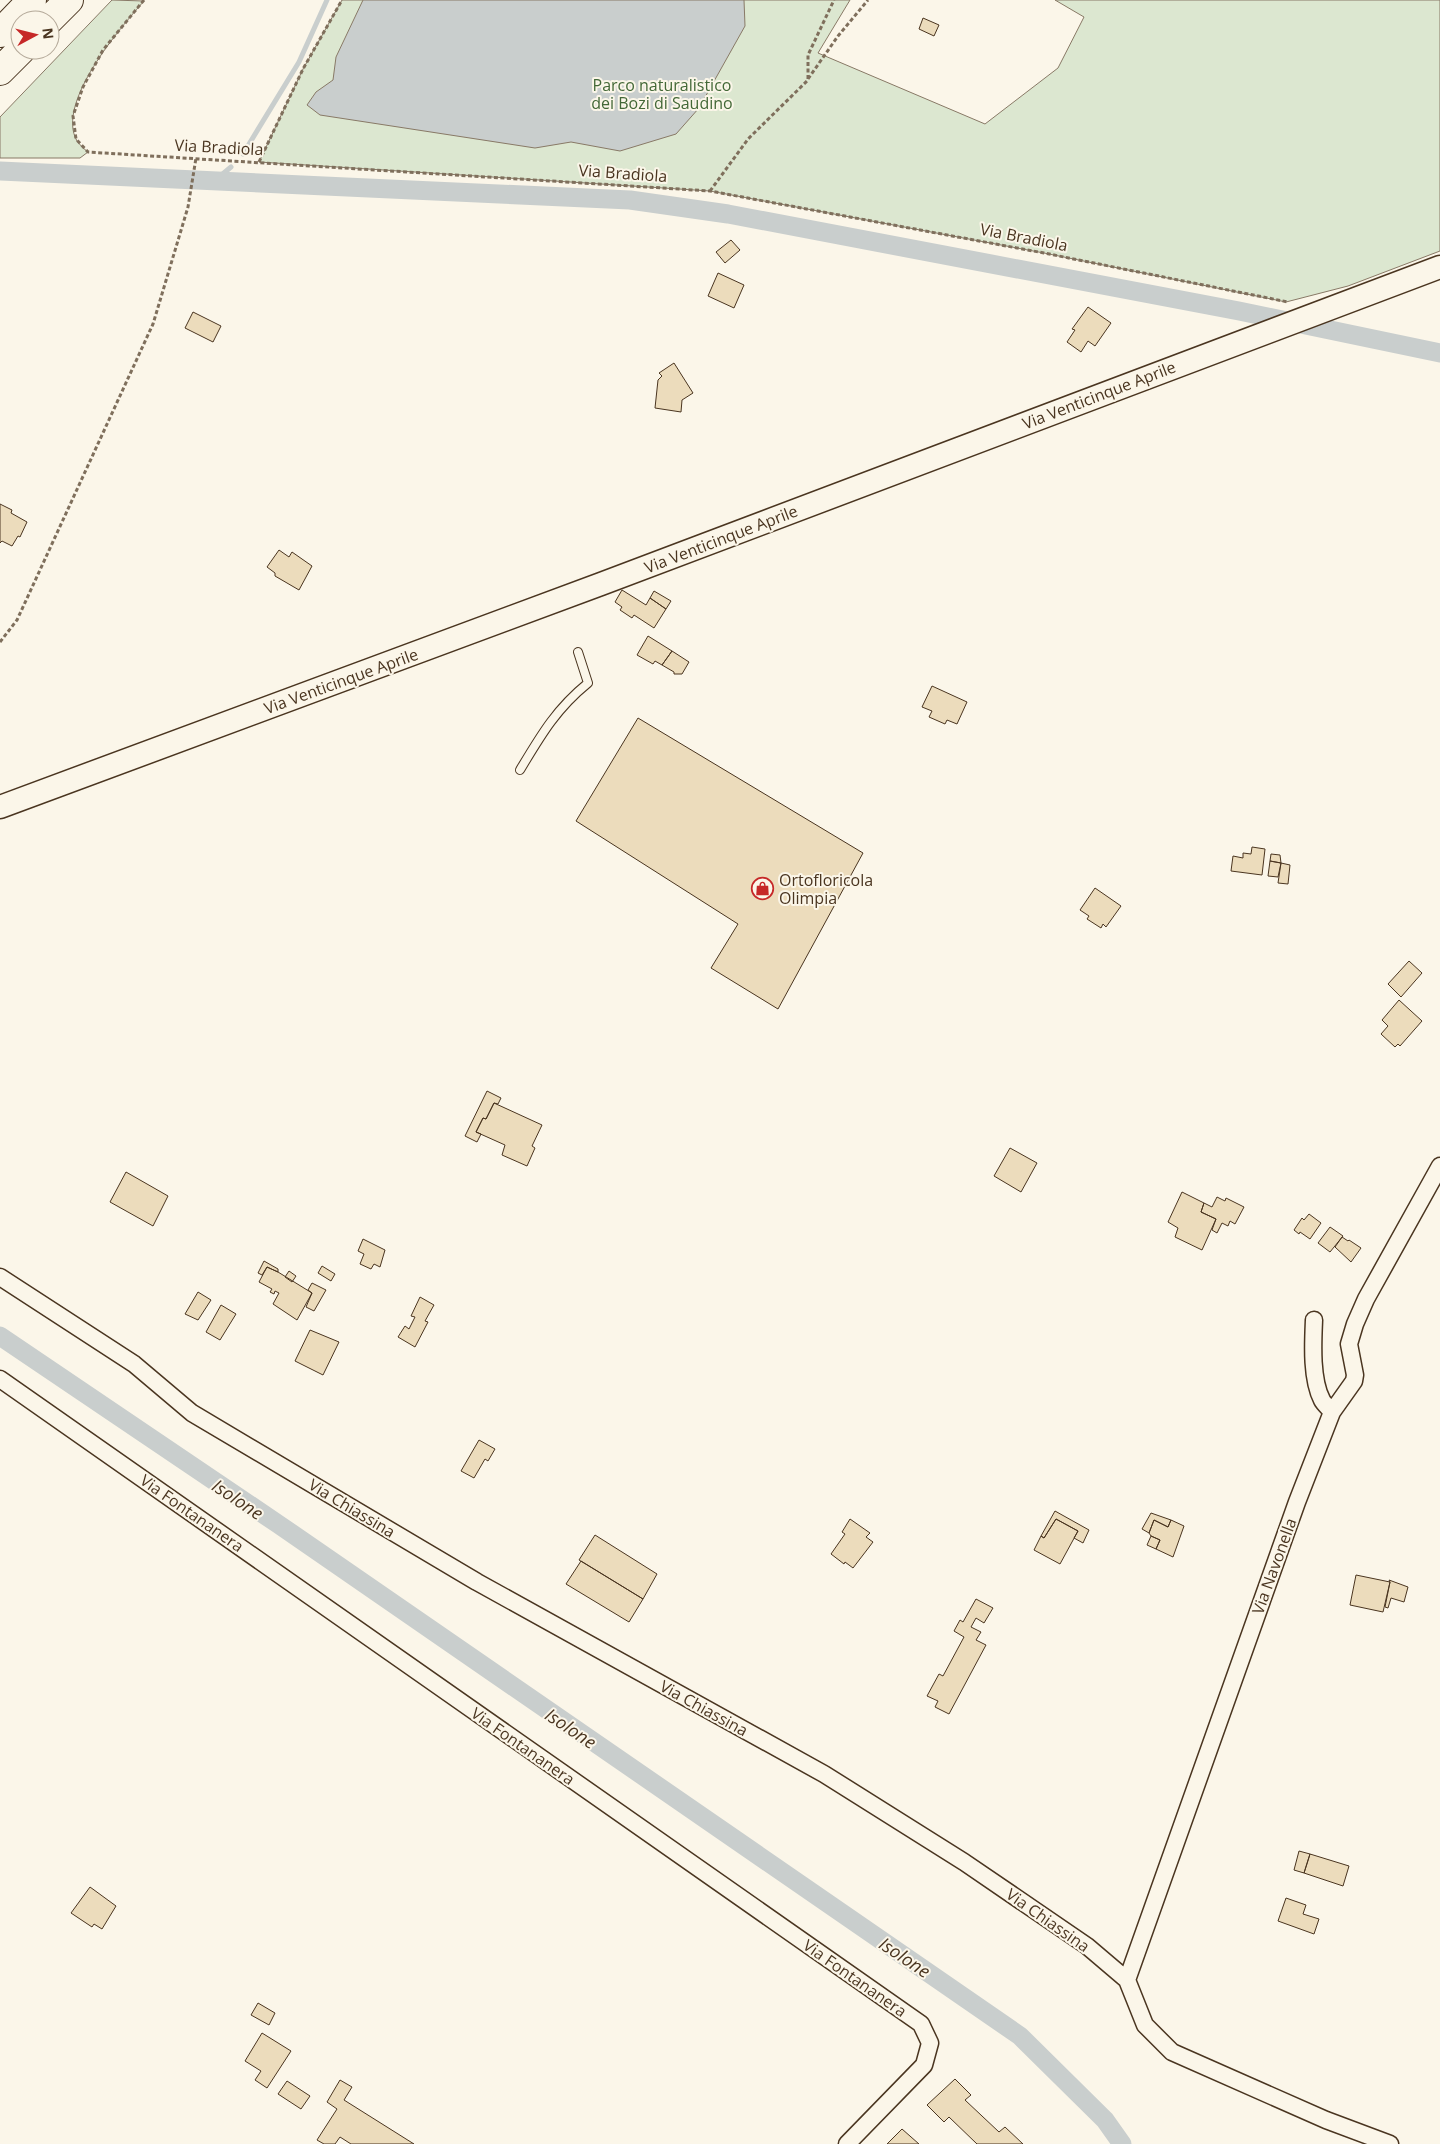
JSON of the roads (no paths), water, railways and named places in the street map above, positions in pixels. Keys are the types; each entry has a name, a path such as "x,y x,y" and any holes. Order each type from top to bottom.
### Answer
{"highway":[{"path":"0,33 32,0"},
{"path":"60,10 69,0"},
{"path":"0,71 10,60"}],"main road":[{"name":"Via Venticinque Aprile","path":"0,807 601,584 1261,334 1302,309 1440,267"}],"street":[{"name":"Via Navonella","path":"1127,1980 1297,1502 1336,1406 1354,1381 1355,1375 1349,1344 1354,1324 1440,1166"},
{"name":"Via Chiassina","path":"0,1277 134,1364 192,1413 477,1582 841,1784 964,1862 1087,1946 1127,1980 1145,2025 1172,2052 1326,2120 1390,2144"},
{"path":"1314,1320 1313,1359 1317,1384 1322,1399 1336,1406"},
{"name":"Via Fontananera","path":"0,1379 921,2024 930,2043 924,2065 848,2144"}],"lane":[{"path":"520,770 548,724 572,697 588,683 578,652"}],"waterway":[{"path":"243,154 299,62 327,0"},
{"path":"213,182 231,167"},
{"path":"0,171 630,200 728,214 1239,311 1440,353"},
{"name":"Isolone","path":"0,1336 278,1524 1020,2036 1105,2120 1122,2144"}],"place":[{"name":"Ortofloricola Olimpia","path":"763,889"}],"park label":[{"name":"Parco naturalistico dei Bozi di Saudino","path":"662,94"}]}
